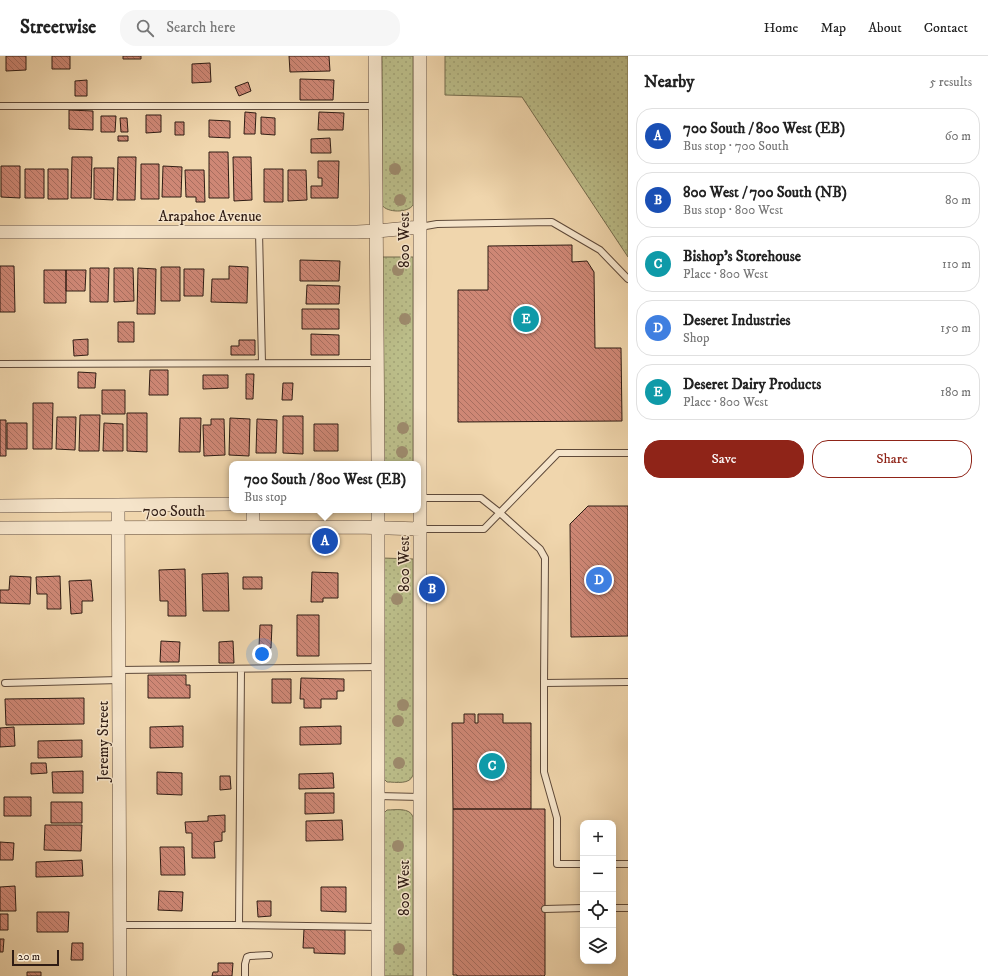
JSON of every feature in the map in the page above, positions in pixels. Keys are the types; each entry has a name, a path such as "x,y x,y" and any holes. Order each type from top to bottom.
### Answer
{"street":[{"name":"800 West","path":"375,56 378,461"},
{"name":"800 West","path":"419,461 420,56"},
{"name":"Arapahoe Avenue","path":"0,232 377,231 420,228"},
{"name":"700 South","path":"0,506 229,504"},
{"name":"Jeremy Street","path":"118,505 120,976"},
{"path":"253,513 253,527"},
{"name":"800 West","path":"378,513 378,976"},
{"name":"800 West","path":"419,513 420,976"},
{"name":"700 South","path":"0,528 378,527 420,529"}],"lane":[{"path":"0,106 376,106"},
{"path":"420,228 438,224 552,222 600,250 628,279"},
{"path":"258,232 262,363"},
{"path":"0,364 378,363"},
{"path":"420,529 484,529 558,454 628,453"},
{"path":"421,498 481,498 540,549 545,558 544,772 557,818 557,864 580,864"},
{"path":"5,683 119,675 241,669 378,667"},
{"path":"239,925 241,669"},
{"path":"544,683 628,682"},
{"path":"378,796 420,797"},
{"path":"616,864 628,864"},
{"path":"545,909 580,908"},
{"path":"616,908 628,908"},
{"path":"120,925 378,927"},
{"path":"245,976 245,964 247,957 269,955"}],"green space":[{"path":"382,56 413,56 413,205 407,210 402,211 388,210 382,205"},
{"path":"445,56 628,56 628,257 522,97 445,95"},
{"path":"382,257 413,257 413,461 382,461"},
{"path":"382,558 413,559 413,775 406,782 387,782 383,778"},
{"path":"387,810 406,810 413,817 413,976 382,976 383,814"}],"building":[{"path":"6,56 26,56 26,70 6,71"},
{"path":"52,56 70,56 70,69 52,69"},
{"path":"123,56 141,56 141,59 123,59"},
{"path":"289,56 329,56 330,71 290,72"},
{"path":"210,63 211,82 192,83 192,64"},
{"path":"300,79 334,80 333,100 300,100"},
{"path":"87,80 87,96 75,96 75,81"},
{"path":"248,82 251,91 239,96 235,87"},
{"path":"69,110 93,111 93,130 69,129"},
{"path":"245,112 256,113 255,134 244,134"},
{"path":"319,112 344,113 343,130 318,130"},
{"path":"146,115 161,115 161,132 146,133"},
{"path":"101,116 116,116 115,132 101,132"},
{"path":"261,117 275,118 275,135 261,134"},
{"path":"120,118 127,118 128,132 121,132"},
{"path":"209,120 230,121 230,138 209,137"},
{"path":"175,122 184,122 184,135 175,135"},
{"path":"118,136 128,136 128,141 118,141"},
{"path":"330,138 331,153 311,153 311,139"},
{"path":"209,152 228,152 229,198 209,198"},
{"path":"72,157 92,157 91,198 71,198"},
{"path":"118,157 136,157 135,200 117,200"},
{"path":"233,157 251,157 252,200 234,201"},
{"path":"318,161 339,161 338,198 311,198 311,186 322,186 322,178 318,178"},
{"path":"141,164 159,164 159,199 141,199"},
{"path":"1,166 20,166 20,198 1,197"},
{"path":"163,166 182,167 181,197 162,197"},
{"path":"94,168 114,168 113,200 94,199"},
{"path":"25,169 44,169 44,198 25,198"},
{"path":"48,169 68,169 68,199 48,199"},
{"path":"264,169 283,169 283,202 264,202"},
{"path":"185,170 204,170 205,202 196,202 196,197 186,197"},
{"path":"288,170 306,170 307,200 288,201"},
{"path":"572,245 572,262 587,261 594,272 595,348 621,348 622,421 458,422 458,290 488,290 488,246"},
{"path":"300,260 340,261 339,281 300,281"},
{"path":"0,266 14,266 15,312 0,312"},
{"path":"229,266 248,267 247,303 211,302 212,279 229,279"},
{"path":"161,267 180,267 180,301 161,301"},
{"path":"90,268 109,268 108,302 90,302"},
{"path":"114,268 133,268 134,301 114,302"},
{"path":"138,268 156,269 155,314 137,314"},
{"path":"184,269 204,269 203,296 184,296"},
{"path":"44,270 66,270 66,303 44,303"},
{"path":"66,270 86,270 85,291 66,291"},
{"path":"307,285 340,286 339,304 306,304"},
{"path":"302,309 339,309 339,329 302,329"},
{"path":"118,322 134,322 134,342 118,342"},
{"path":"311,334 339,335 339,355 311,355"},
{"path":"88,339 88,355 74,356 73,340"},
{"path":"239,340 255,340 255,355 231,355 231,346 239,346"},
{"path":"150,370 168,370 168,395 149,395"},
{"path":"78,372 96,373 95,388 78,388"},
{"path":"246,374 254,374 253,399 246,399"},
{"path":"203,375 228,375 228,388 203,389"},
{"path":"283,383 293,383 292,400 282,400"},
{"path":"102,390 125,390 125,414 102,414"},
{"path":"33,403 53,403 52,449 33,449"},
{"path":"127,413 147,413 147,452 127,451"},
{"path":"80,415 100,415 99,451 79,451"},
{"path":"283,416 303,416 303,454 283,453"},
{"path":"57,417 76,417 75,450 56,449"},
{"path":"180,418 201,418 200,452 179,452"},
{"path":"230,418 250,419 249,456 229,455"},
{"path":"211,419 224,419 225,455 204,456 203,425 211,425"},
{"path":"257,419 277,420 276,453 256,453"},
{"path":"0,420 6,420 6,456 0,456"},
{"path":"7,423 27,423 27,449 7,449"},
{"path":"104,423 123,424 123,451 103,451"},
{"path":"314,424 338,424 338,451 314,451"},
{"path":"588,506 628,506 628,636 571,637 570,524"},
{"path":"185,569 186,616 168,616 168,601 160,601 159,570"},
{"path":"312,572 338,573 338,598 323,598 323,602 311,602"},
{"path":"228,573 229,611 203,611 202,574"},
{"path":"10,576 31,577 30,604 0,603 0,590 9,590"},
{"path":"60,576 61,609 47,609 47,594 37,594 36,577"},
{"path":"243,577 262,577 262,589 243,589"},
{"path":"91,580 93,601 82,601 82,613 71,614 69,581"},
{"path":"297,615 319,615 319,656 297,656"},
{"path":"260,625 272,625 271,648 259,647"},
{"path":"161,641 180,642 179,662 160,662"},
{"path":"233,641 234,663 219,663 219,642"},
{"path":"148,675 186,675 186,685 190,685 190,698 148,698"},
{"path":"301,678 344,679 344,691 337,691 337,699 321,699 321,708 304,708 304,699 300,699"},
{"path":"272,679 291,679 291,703 272,703"},
{"path":"84,698 84,724 6,725 5,699"},
{"path":"464,714 475,714 475,723 478,723 478,714 503,714 503,723 531,723 531,809 453,809 452,723 464,723"},
{"path":"183,726 183,747 150,748 150,727"},
{"path":"341,726 341,744 300,745 300,727"},
{"path":"14,727 15,746 0,747 0,728"},
{"path":"82,740 82,757 38,758 38,741"},
{"path":"31,763 46,763 47,773 31,774"},
{"path":"83,771 83,793 53,793 52,772"},
{"path":"157,772 182,773 182,795 157,794"},
{"path":"333,773 334,788 299,789 299,774"},
{"path":"220,776 230,776 231,789 220,790"},
{"path":"305,793 334,793 334,813 305,814"},
{"path":"4,797 31,797 31,816 4,816"},
{"path":"51,802 82,802 82,823 51,823"},
{"path":"453,809 545,809 544,976 453,975"},
{"path":"225,815 225,832 222,832 222,841 214,842 215,858 192,858 192,833 186,833 185,822 208,821 208,816"},
{"path":"342,820 343,840 306,841 306,821"},
{"path":"45,825 82,825 81,851 44,850"},
{"path":"0,842 14,843 13,860 0,860"},
{"path":"160,847 184,847 185,875 161,875"},
{"path":"82,860 83,876 36,877 36,862"},
{"path":"15,886 16,911 0,911 0,887"},
{"path":"321,887 346,887 346,912 321,911"},
{"path":"159,891 183,892 182,911 158,910"},
{"path":"257,901 271,901 271,916 258,917"},
{"path":"37,912 69,912 68,932 37,932"},
{"path":"0,914 8,914 8,930 0,930"},
{"path":"304,929 345,930 345,954 314,953 314,948 303,948"},
{"path":"0,939 4,939 3,952 0,952"},
{"path":"72,943 83,943 83,960 71,960"},
{"path":"218,963 233,963 232,976 212,976 213,972 218,972"},
{"path":"27,972 41,972 41,976 27,976"}],"place":[{"name":"Deseret Dairy Products","path":"526,319"},
{"name":"700 South / 800 West (EB)","path":"325,541"},
{"name":"Deseret Industries","path":"599,580"},
{"name":"800 West / 700 South (NB)","path":"432,589"},
{"name":"Bishop's Storehouse","path":"492,766"}]}
